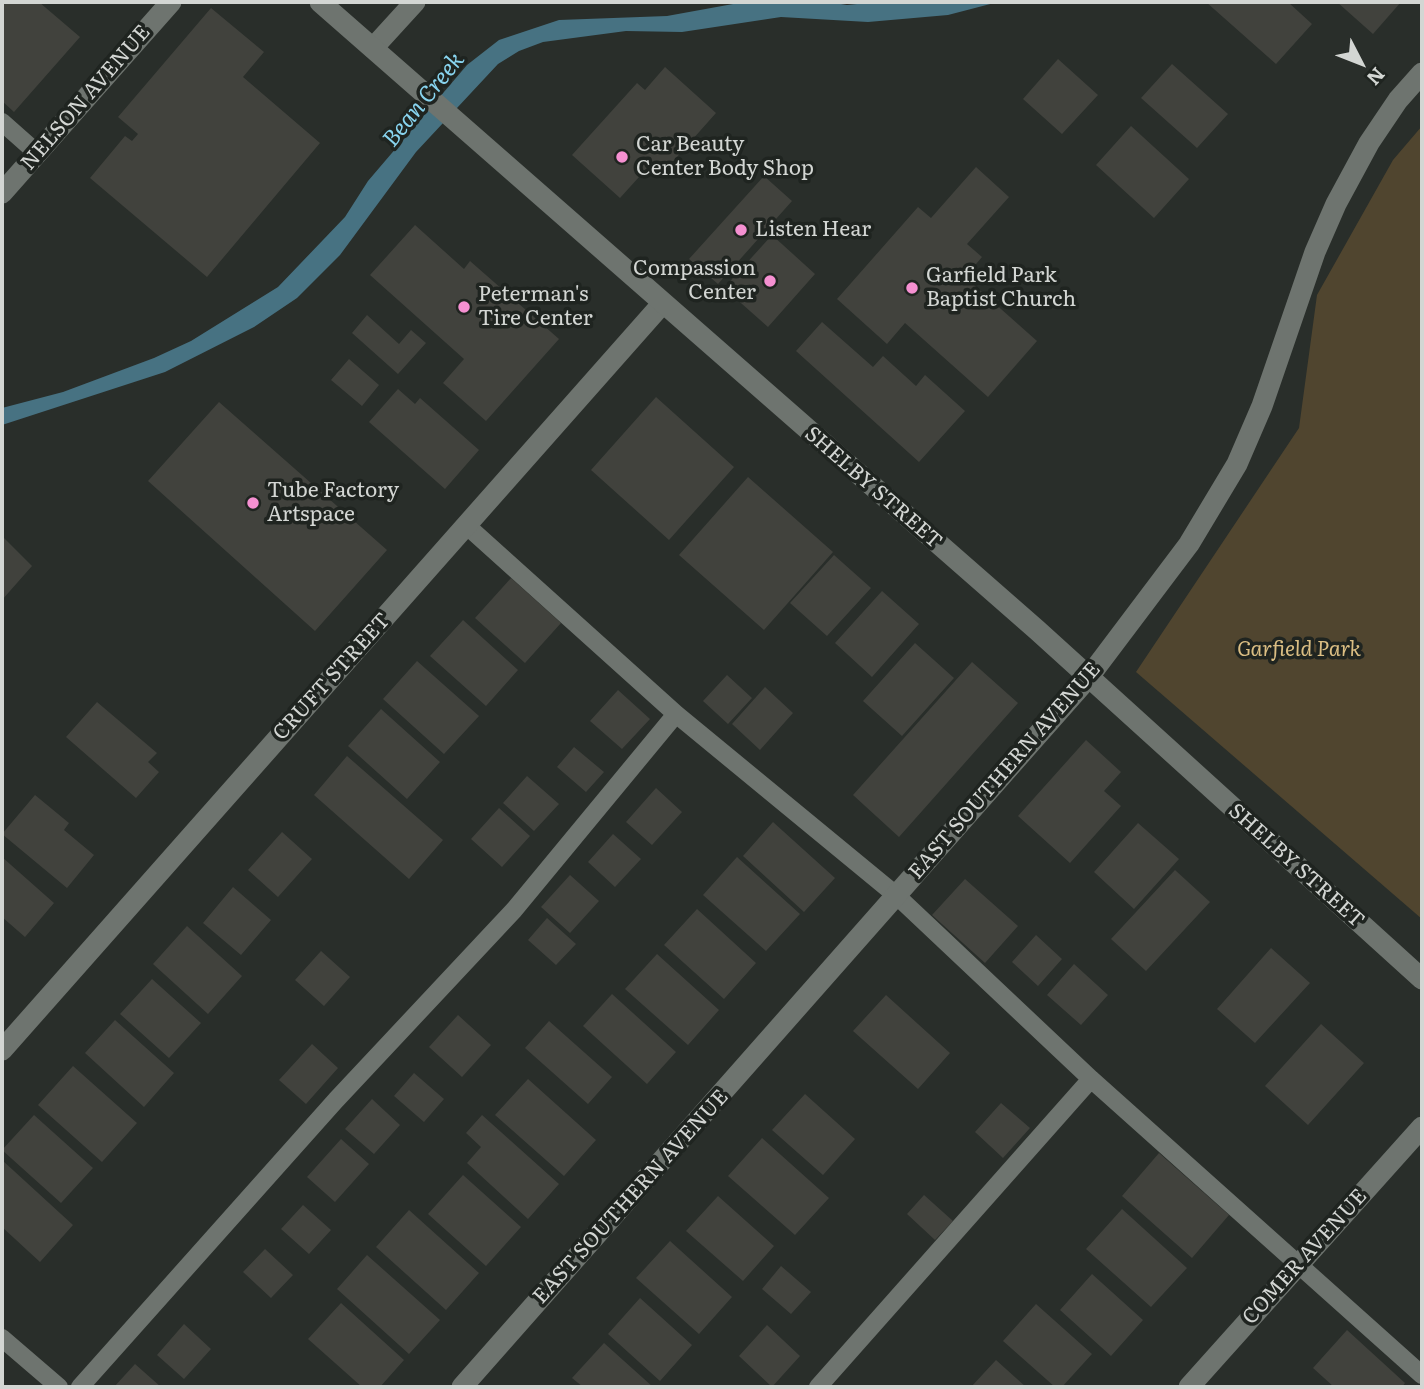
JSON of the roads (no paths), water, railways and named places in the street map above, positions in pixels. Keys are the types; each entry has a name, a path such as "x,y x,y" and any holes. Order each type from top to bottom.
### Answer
{"street":[{"name":"NELSON AVENUE","path":"2,193 171,2"},
{"name":"SHELBY STREET","path":"320,2 1088,678 1422,979"},
{"path":"373,48 415,2"},
{"name":"EAST SOUTHERN AVENUE","path":"462,1387 1088,678 1189,544 1237,464 1262,406 1317,247 1336,204 1369,143 1398,100 1422,73"},
{"name":"CRUFT STREET","path":"2,1050 662,304"},
{"name":"COMER AVENUE","path":"1189,1387 1422,1127"}],"lane":[{"path":"2,122 37,153"},
{"path":"466,525 676,714 897,896 1091,1079 1300,1263 1422,1376"},
{"path":"80,1387 336,1100 514,910 676,714"},
{"path":"818,1387 1091,1079"},
{"path":"2,1338 59,1387"}],"water":[{"name":"Bean Creek","path":"744,2 829,2 847,5 877,2 998,2 948,15 868,22 781,17 682,32 626,31 543,42 519,51 498,64 416,152 340,255 297,298 254,327 165,372 2,425 2,408 63,392 154,358 191,341 278,287 345,217 368,181 467,65 499,40 559,20 667,16"}],"place":[{"name":"Car Beauty Center Body Shop","path":"622,157"},
{"name":"Listen Hear","path":"741,230"},
{"name":"Compassion Center","path":"770,281"},
{"name":"Garfield Park Baptist Church","path":"912,288"},
{"name":"Peterman's Tire Center","path":"464,307"},
{"name":"Tube Factory Artspace","path":"253,503"}],"park label":[{"name":"Garfield Park","path":"1299,650"}]}
